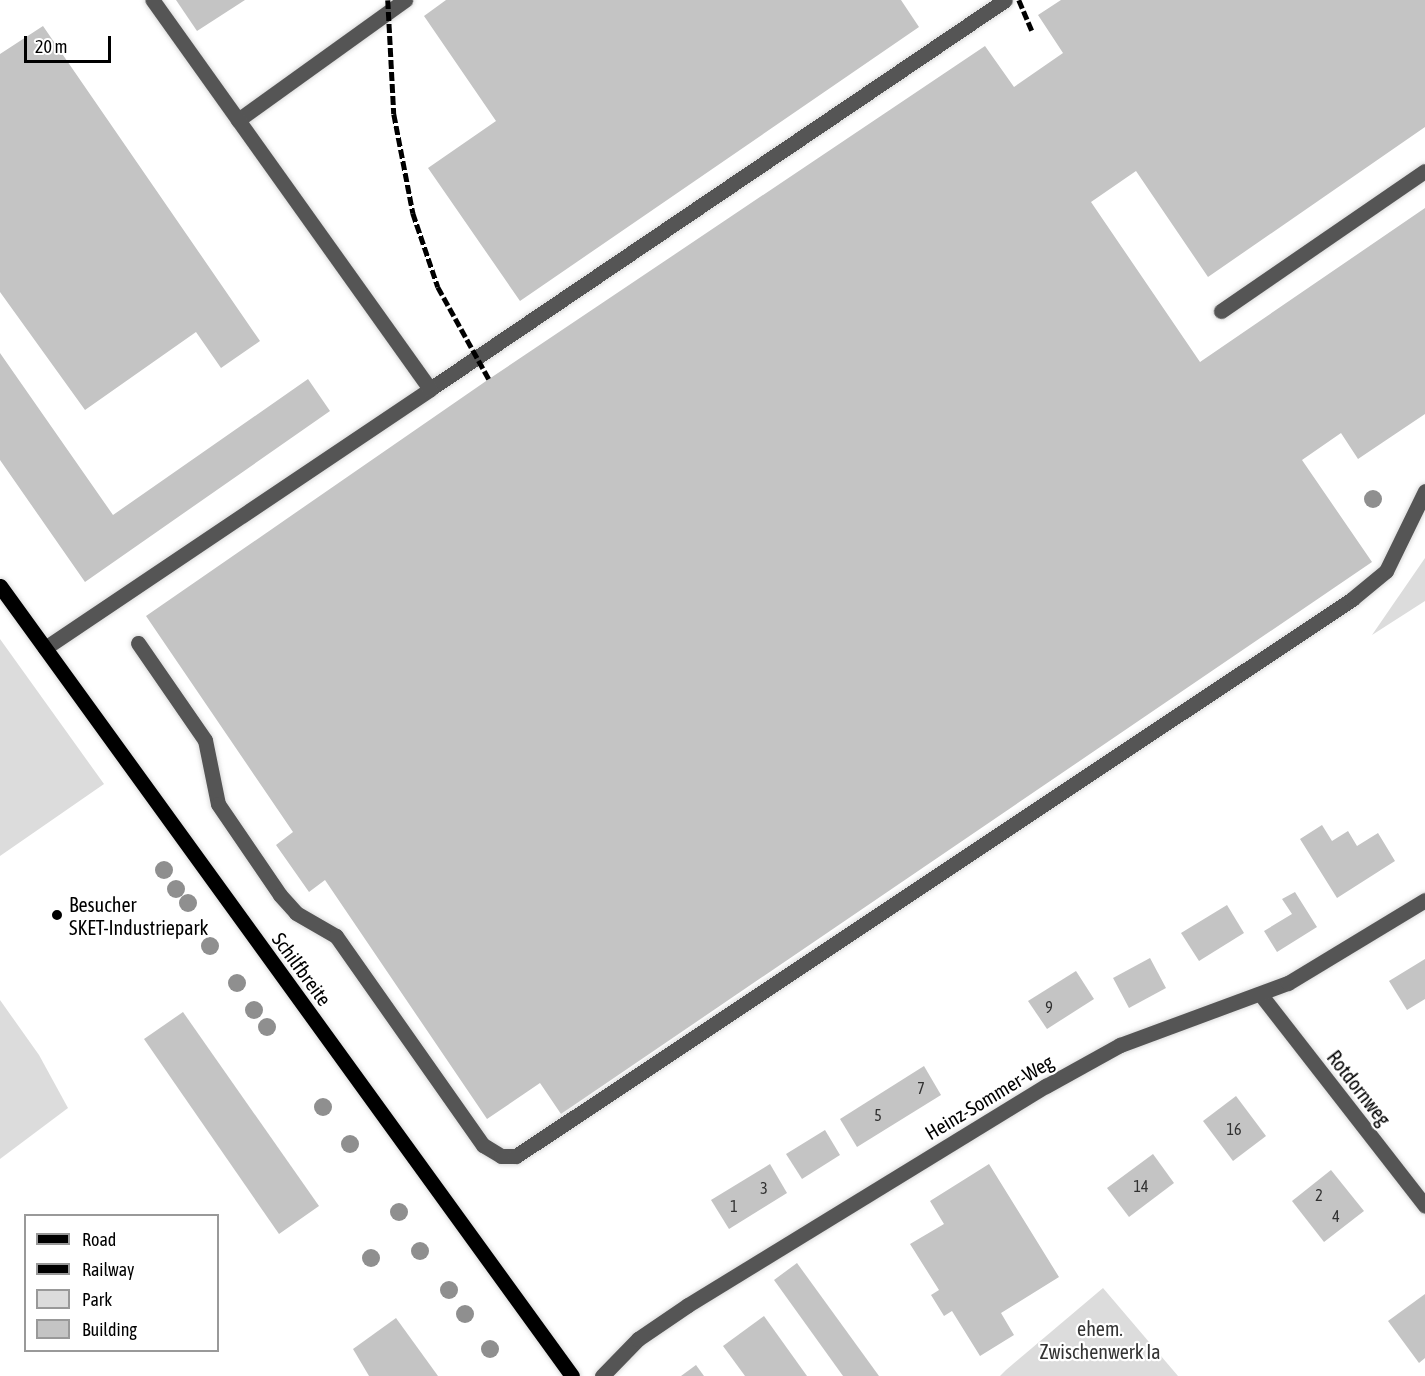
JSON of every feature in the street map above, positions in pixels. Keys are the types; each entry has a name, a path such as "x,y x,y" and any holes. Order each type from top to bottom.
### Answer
{"main road":[{"name":"Schilfbreite","path":"0,586 572,1376"}],"street":[{"path":"153,0 430,389"},
{"path":"238,120 405,0"},
{"path":"45,648 1005,0"},
{"path":"1221,311 1425,171"},
{"path":"138,643 206,740 218,804 279,895 296,912 336,936 483,1145 501,1155 516,1156 1366,589 1386,571 1425,491"},
{"name":"Heinz-Sommer-Weg","path":"602,1376 638,1339 688,1305 1055,1081 1129,1042 1261,995 1299,977 1425,900"},
{"name":"Rotdornweg","path":"1261,995 1425,1206"}],"green space":[{"path":"1425,558 1425,601 1372,635"},
{"path":"0,639 104,784 0,856"},
{"path":"0,1000 39,1055 68,1108 0,1159"},
{"name":"ehem. Zwischenwerk Ia","path":"1103,1288 1178,1376 1000,1376 1006,1370"}],"building":[{"path":"176,0 245,0 197,31"},
{"path":"446,0 901,0 919,27 520,301 428,168 496,121 424,16"},
{"path":"1061,0 1425,0 1425,127 1208,277 1136,171 1091,202 1200,362 1425,208 1425,414 1358,459 1341,433 1302,460 1372,562 561,1114 540,1083 487,1119 325,880 309,892 276,845 293,832 146,616 489,379 985,46 1014,87 1063,53 1038,15"},
{"path":"43,26 260,341 221,368 196,332 85,410 0,292 0,54"},
{"path":"0,353 113,515 308,379 330,411 85,582 0,460"},
{"path":"1322,825 1332,841 1348,831 1357,846 1378,833 1395,861 1337,898 1300,839"},
{"path":"1295,892 1317,927 1277,952 1264,931 1292,914 1282,899"},
{"path":"1227,905 1244,933 1199,961 1181,933"},
{"path":"1150,958 1166,988 1129,1008 1113,978"},
{"path":"1425,959 1425,999 1407,1010 1389,981"},
{"path":"1076,971 1094,999 1047,1029 1028,1001"},
{"path":"183,1012 319,1206 279,1234 144,1039"},
{"path":"924,1066 941,1095 857,1147 840,1119"},
{"path":"1236,1096 1266,1136 1233,1161 1203,1121"},
{"path":"825,1130 840,1155 802,1179 786,1154"},
{"path":"1153,1154 1174,1183 1129,1217 1107,1188"},
{"path":"770,1164 787,1193 729,1229 711,1200"},
{"path":"989,1164 1059,1277 1001,1313 1014,1335 980,1356 952,1311 944,1316 931,1295 939,1290 910,1244 944,1224 930,1201"},
{"path":"1331,1170 1364,1211 1324,1242 1292,1201"},
{"path":"797,1263 879,1376 843,1376 774,1280"},
{"path":"1425,1294 1425,1358 1419,1363 1388,1321"},
{"path":"764,1316 807,1376 745,1376 723,1346"},
{"path":"396,1318 438,1376 369,1376 353,1349"},
{"path":"696,1365 704,1376 681,1376"}],"railway":[{"path":"388,0 394,114 413,213 438,287 489,379"},
{"path":"1019,0 1033,33"}],"place":[{"name":"Besucher SKET-Industriepark","path":"57,915"}]}
